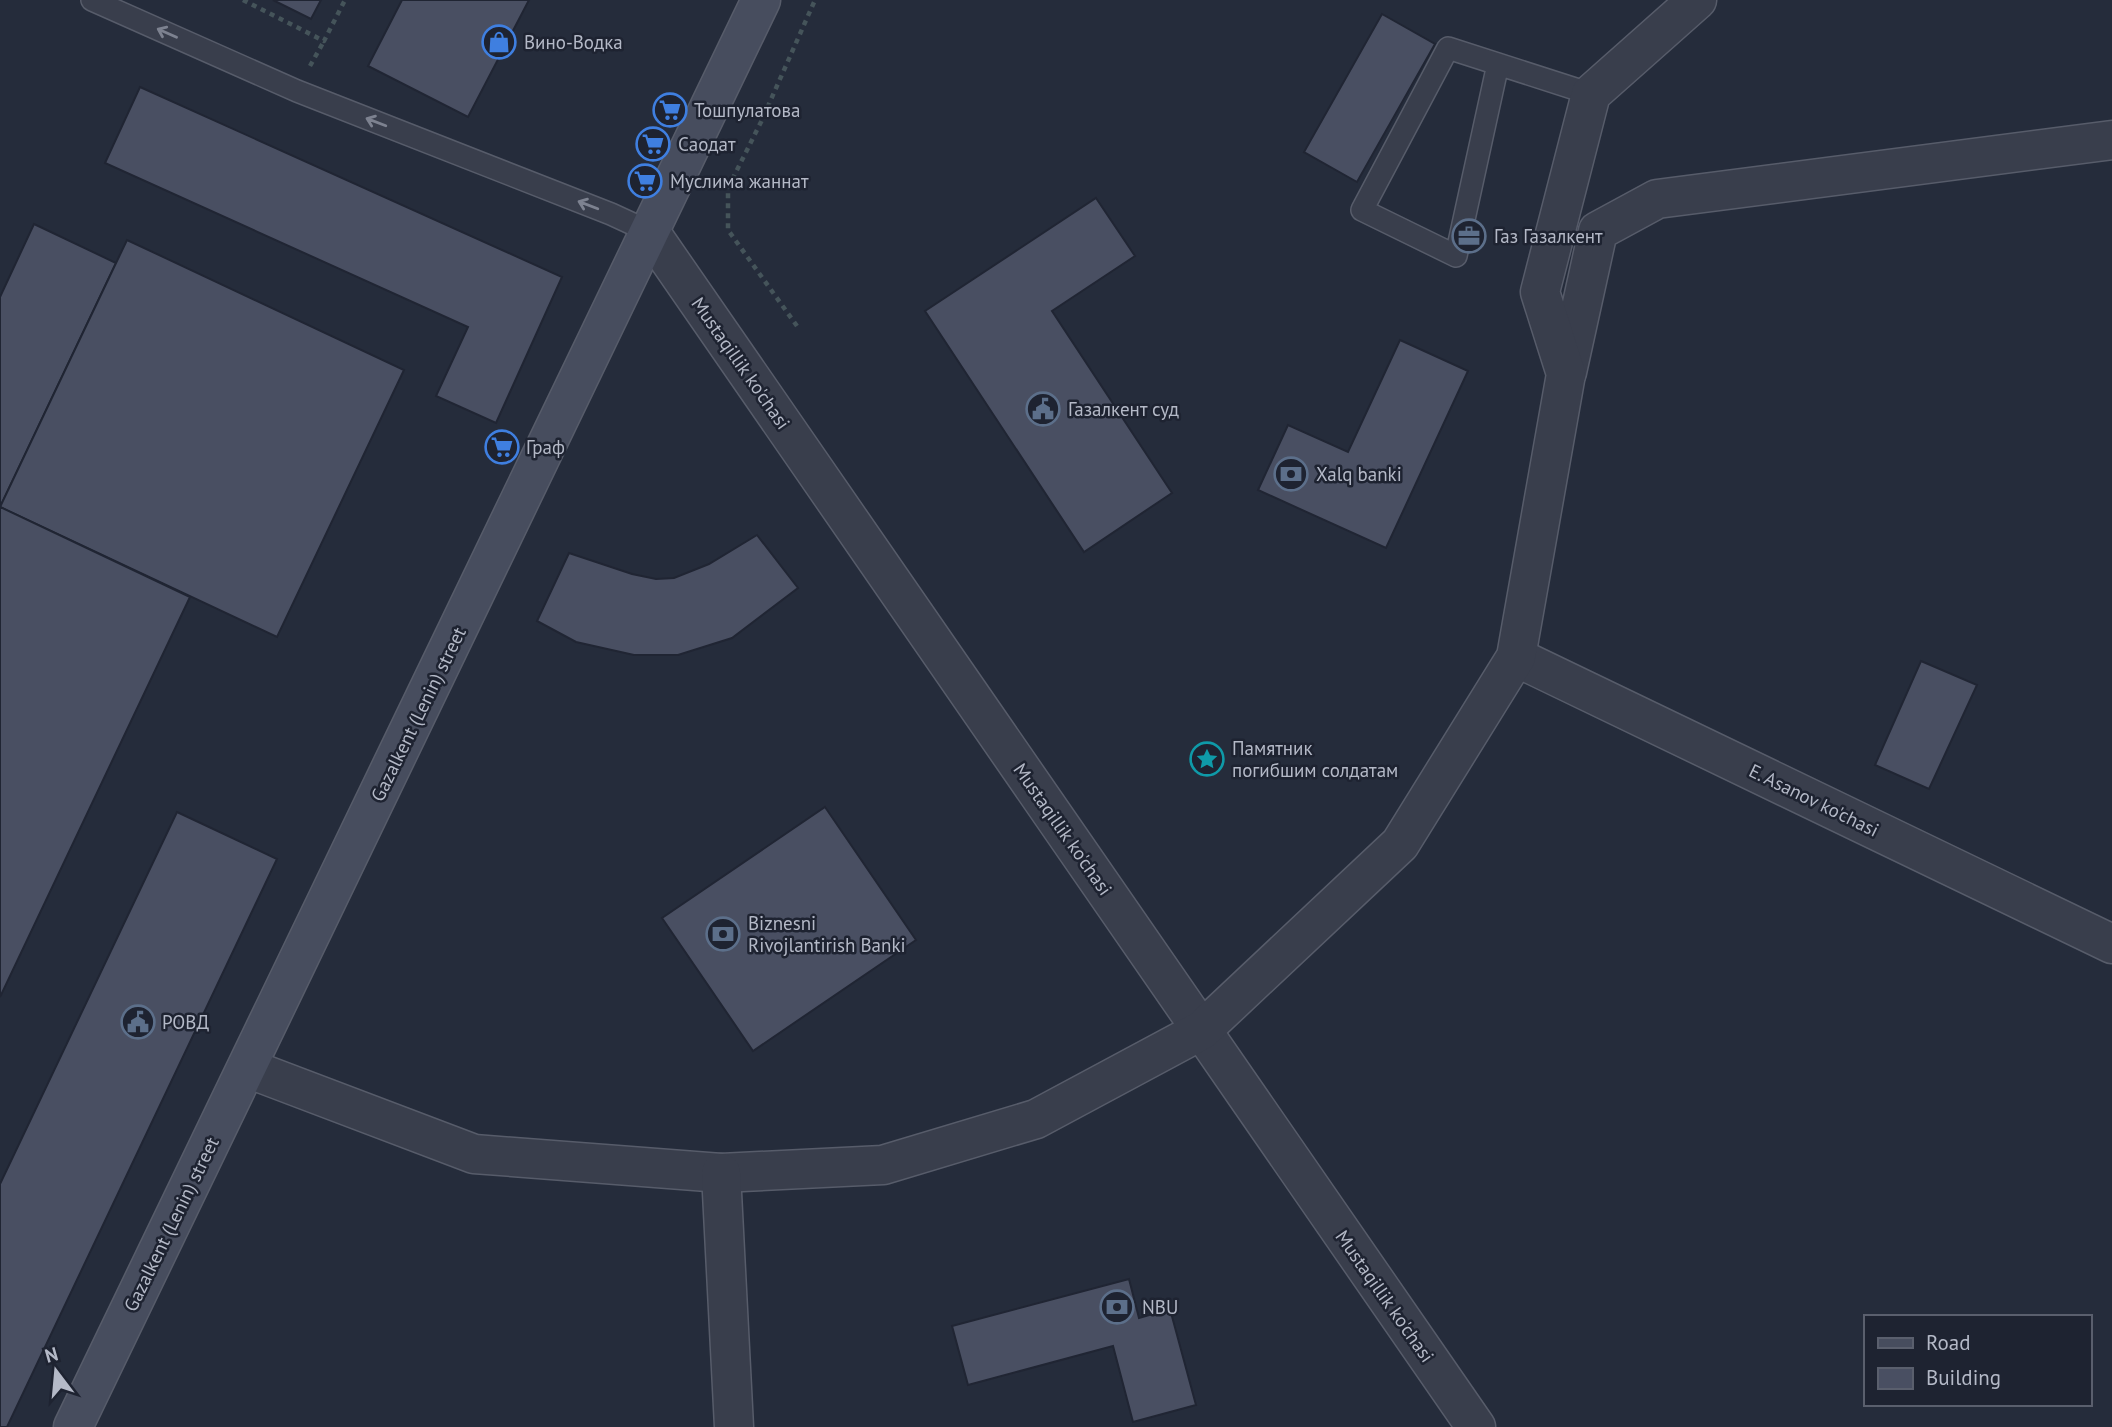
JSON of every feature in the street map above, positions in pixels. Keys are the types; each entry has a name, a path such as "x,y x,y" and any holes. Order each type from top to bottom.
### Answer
{"main road":[{"name":"Gazalkent (Lenin) street","path":"73,1427 761,0"}],"street":[{"path":"1566,374 1540,292 1591,94 1698,0"},
{"path":"247,1068 474,1154 721,1173 883,1165 1036,1119 1202,1030 1400,844 1517,657 1566,374 1598,231 1657,199 2112,140"},
{"name":"Mustaqillik ko'chasi","path":"650,232 1476,1427"},
{"name":"E. Asanov ko'chasi","path":"1517,657 2112,944"},
{"path":"721,1173 734,1427"}],"lane":[{"path":"92,0 297,92 611,214 650,232"},
{"path":"1498,64 1456,256 1362,210 1448,48 1498,64 1591,94"}],"path":[{"path":"243,0 324,40 345,0"},
{"path":"797,326 728,230 728,188 761,122 815,0"}],"building":[{"path":"273,0 321,0 311,19"},
{"path":"402,0 529,0 468,117 368,66"},
{"path":"1382,14 1435,44 1357,182 1304,152"},
{"path":"140,87 562,277 496,423 436,396 468,327 105,163"},
{"path":"1096,198 1135,256 1052,311 1172,493 1084,552 925,311"},
{"path":"34,224 116,263 0,507 0,297"},
{"path":"127,240 404,370 277,637 0,507"},
{"path":"1400,340 1468,371 1386,548 1258,490 1288,425 1348,452"},
{"path":"0,507 190,597 0,997"},
{"path":"757,535 798,588 732,638 678,655 634,655 576,642 537,621 569,553 632,574 656,579 674,578 709,564"},
{"path":"1921,661 1977,685 1929,789 1875,765"},
{"path":"825,807 916,940 753,1051 662,918"},
{"name":"РОВД","path":"177,812 277,859 7,1427 0,1427 0,1184"},
{"path":"1129,1279 1139,1318 1170,1309 1196,1405 1133,1422 1113,1346 968,1385 952,1326"}],"place":[{"name":"Вино-Водка","path":"499,42"},
{"name":"Тошпулатова","path":"670,110"},
{"name":"Саодат","path":"653,144"},
{"name":"Муслима жаннат","path":"645,181"},
{"name":"Газ Газалкент","path":"1469,236"},
{"name":"Газалкент суд","path":"1043,409"},
{"name":"Граф","path":"502,447"},
{"name":"Xalq banki","path":"1291,474"},
{"name":"Памятник погибшим солдатам","path":"1207,759"},
{"name":"Biznesni Rivojlantirish Banki","path":"723,934"},
{"name":"РОВД","path":"138,1022"},
{"name":"NBU","path":"1117,1307"}]}
